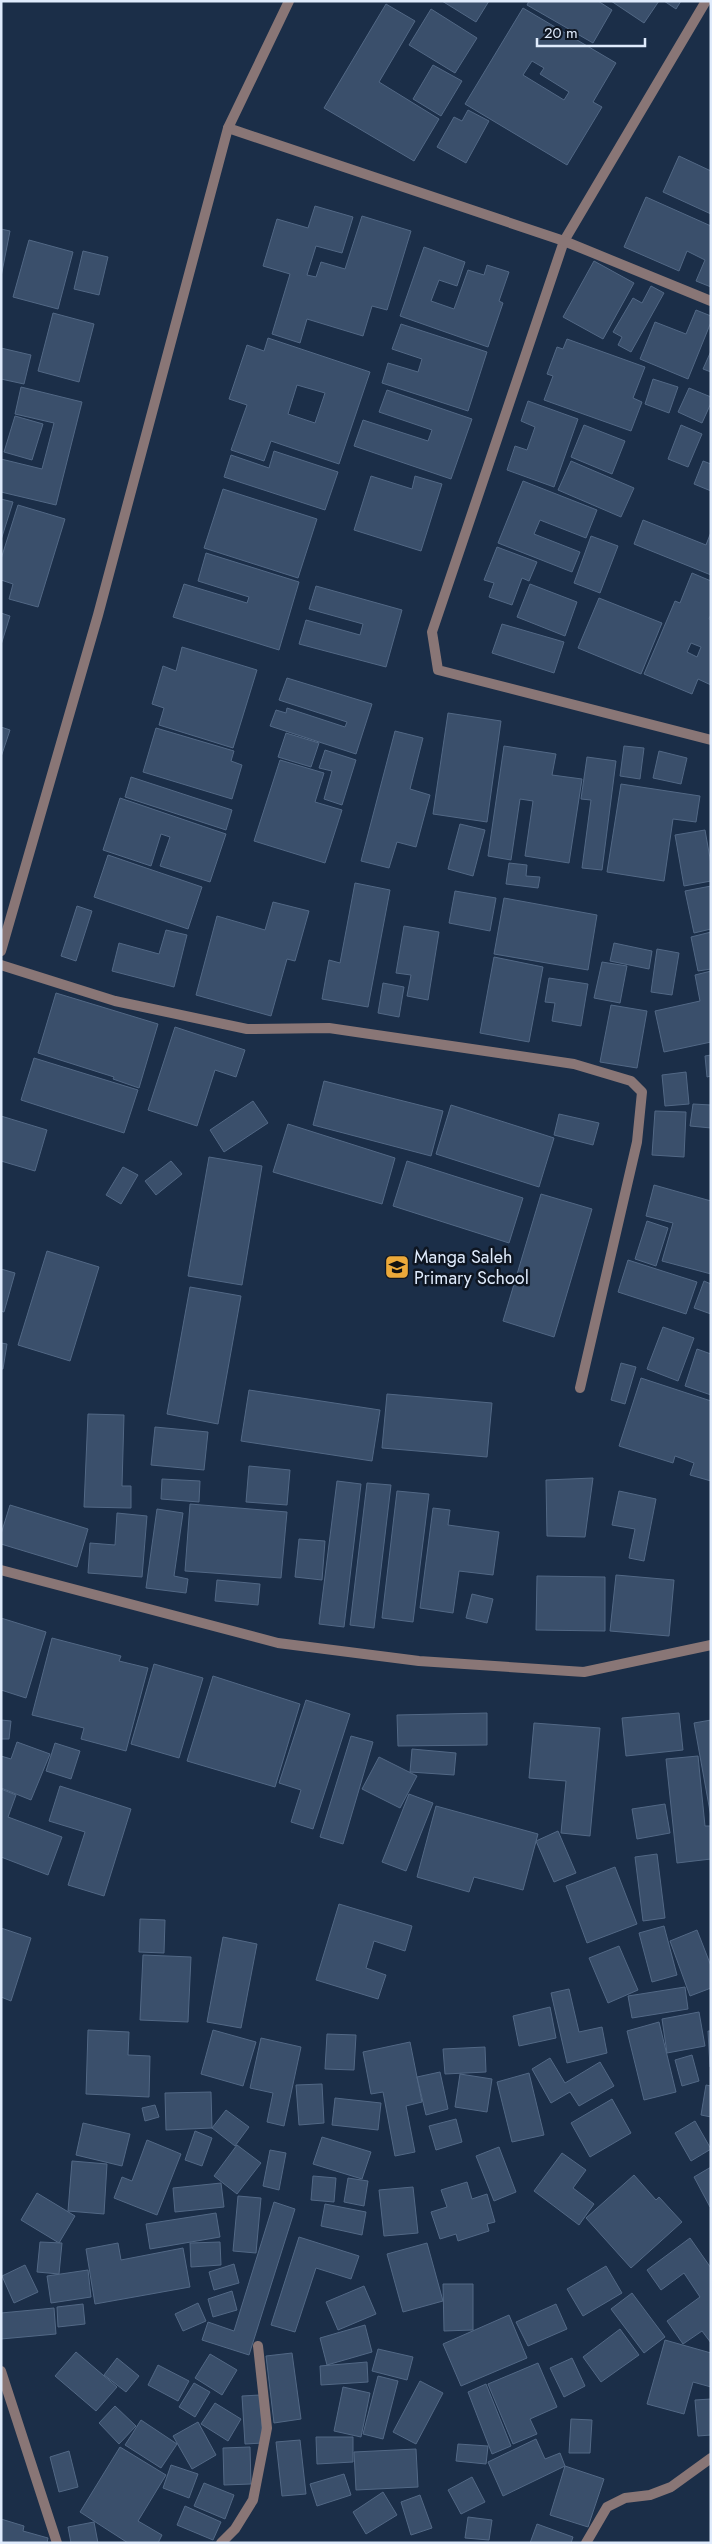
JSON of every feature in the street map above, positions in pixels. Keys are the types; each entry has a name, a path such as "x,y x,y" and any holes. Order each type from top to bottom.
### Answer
{"street":[{"path":"1,951 98,615 228,128 288,1"},
{"path":"706,1 564,241 432,632 438,670 711,740"},
{"path":"228,128 564,241 711,301"},
{"path":"1,965 115,1001 247,1029 329,1028 574,1064 631,1082 642,1092 637,1142 580,1388"},
{"path":"1,1570 278,1643 419,1660 584,1672 711,1645"},
{"path":"221,2543 235,2529 252,2500 267,2428 258,2346"},
{"path":"1,2371 57,2543"},
{"path":"586,2543 607,2507 625,2498 650,2495 671,2487 711,2458"}],"building":[{"path":"442,1 489,1 476,22"},
{"path":"529,1 598,1 612,10 593,43 527,5"},
{"path":"611,1 659,1 644,23"},
{"path":"664,1 681,1 676,9"},
{"path":"386,4 415,21 379,82 439,119 414,161 324,108"},
{"path":"523,8 616,63 593,102 602,107 567,165 465,104","holes":["532,61 544,68 540,74 569,92 564,100 523,75"]},
{"path":"431,9 477,38 455,73 409,45"},
{"path":"433,65 462,81 441,116 413,99"},
{"path":"468,110 489,121 466,163 437,147 454,117 462,121"},
{"path":"679,156 711,171 711,214 663,192"},
{"path":"646,197 711,226 711,287 696,281 705,260 687,251 679,271 624,247"},
{"path":"315,206 353,217 342,253 316,246 307,275 316,277 321,262 345,269 362,216 411,231 387,310 372,306 363,336 307,319 300,343 272,334 290,274 263,266 277,219 308,228"},
{"path":"1,229 10,231 1,277"},
{"path":"29,240 73,252 58,309 13,297"},
{"path":"424,247 465,262 457,286 439,280 431,301 454,309 468,270 484,275 487,265 509,272 499,301 503,303 488,347 400,316"},
{"path":"83,251 108,257 99,295 74,289"},
{"path":"594,261 634,283 603,339 563,317"},
{"path":"651,286 664,293 631,352 618,345 622,337 613,332 633,298 642,303"},
{"path":"696,310 711,316 711,322 688,379 640,359 655,322 686,334"},
{"path":"53,313 94,324 79,382 38,371"},
{"path":"401,324 487,352 468,411 382,383 388,363 418,372 422,359 392,349"},
{"path":"268,338 370,372 339,464 271,441 264,461 231,450 247,405 229,399 247,345 264,351","holes":["297,385 325,393 315,423 288,414"]},
{"path":"567,339 645,367 633,398 642,402 631,431 544,400 553,376 547,374 557,347 563,349"},
{"path":"1,348 31,355 24,384 1,379"},
{"path":"711,351 711,372 703,369"},
{"path":"653,379 678,387 669,413 645,404"},
{"path":"21,387 82,402 56,505 1,492 1,459 42,469 54,423 15,414"},
{"path":"689,388 711,397 711,403 702,423 678,412"},
{"path":"387,390 472,419 451,479 354,446 363,420 428,441 432,430 379,412"},
{"path":"528,401 578,419 554,487 507,470 515,446 527,450 535,427 521,421"},
{"path":"15,416 43,424 32,460 4,452"},
{"path":"584,425 625,441 612,474 571,457"},
{"path":"681,425 702,434 688,467 668,459"},
{"path":"274,451 338,472 325,510 224,477 231,455 269,468"},
{"path":"571,461 634,488 621,517 558,490"},
{"path":"703,461 711,464 711,491 694,484"},
{"path":"371,476 412,489 415,476 442,484 421,551 354,530"},
{"path":"523,481 597,510 586,538 540,520 534,534 580,552 572,572 498,543"},
{"path":"223,489 317,519 298,578 204,548"},
{"path":"1,499 13,502 1,540"},
{"path":"18,505 65,519 38,607 9,599 13,584 1,580 1,559"},
{"path":"643,520 706,545 711,532 711,575 634,544"},
{"path":"591,536 618,546 600,593 574,583"},
{"path":"497,547 537,562 529,581 522,578 512,605 489,597 494,583 484,580"},
{"path":"206,553 299,582 279,650 173,617 184,584 247,603 249,597 198,581"},
{"path":"692,573 711,581 711,614 709,619 711,620 711,685 698,679 692,694 644,674 675,601 680,603","holes":["691,643 701,647 697,657 687,652"]},
{"path":"530,584 577,602 565,636 517,617"},
{"path":"316,586 402,610 386,667 299,644 306,620 360,635 363,624 309,609"},
{"path":"599,598 662,623 641,674 578,648"},
{"path":"1,613 10,616 1,645"},
{"path":"502,624 564,642 554,673 492,653"},
{"path":"182,647 257,670 233,748 159,725 164,708 152,704 163,666 176,671"},
{"path":"287,678 372,704 356,754 270,726 276,710 286,713 287,708 345,727 347,722 279,700"},
{"path":"448,713 501,721 487,822 433,814"},
{"path":"1,727 10,730 1,757"},
{"path":"156,728 234,751 231,761 242,765 232,799 143,772"},
{"path":"395,731 423,738 410,789 430,795 416,847 397,842 389,868 361,861"},
{"path":"286,733 319,743 311,767 278,757"},
{"path":"504,746 556,754 552,775 582,779 569,863 525,856 533,801 520,799 511,860 488,856"},
{"path":"624,746 644,748 640,779 620,776"},
{"path":"325,750 356,760 342,805 324,799 332,771 319,768"},
{"path":"659,751 687,758 681,784 653,778"},
{"path":"587,757 616,761 602,870 582,868 591,800 581,799"},
{"path":"280,760 324,773 315,802 342,810 325,863 254,841"},
{"path":"131,777 232,810 226,830 125,797"},
{"path":"621,784 700,796 696,822 673,819 664,881 607,872"},
{"path":"120,798 226,834 210,882 160,866 170,837 161,834 151,866 103,850"},
{"path":"460,824 485,830 473,876 448,869"},
{"path":"705,830 711,864 711,881 684,886 675,835"},
{"path":"108,855 202,887 188,929 94,897"},
{"path":"509,863 527,865 526,876 540,877 538,888 506,884"},
{"path":"355,883 390,890 368,1007 322,999 329,960 340,963"},
{"path":"711,886 711,929 694,933 685,891"},
{"path":"455,891 496,898 490,931 449,923"},
{"path":"504,898 597,915 588,970 494,954"},
{"path":"273,902 309,911 295,961 287,959 271,1016 196,995 217,916 265,930"},
{"path":"77,906 92,911 76,961 61,956"},
{"path":"404,926 439,932 428,1000 407,996 411,975 396,973"},
{"path":"166,930 187,935 174,987 112,971 119,943 159,954"},
{"path":"711,932 711,969 698,971 691,937"},
{"path":"614,943 652,951 649,969 610,961"},
{"path":"657,949 679,953 672,995 651,992"},
{"path":"494,957 543,967 529,1042 480,1033"},
{"path":"602,962 627,966 620,1003 594,998"},
{"path":"711,971 711,1042 664,1052 655,1011 700,1001 695,975"},
{"path":"549,978 588,984 581,1026 552,1021 555,1003 545,1002"},
{"path":"383,983 404,987 399,1017 378,1013"},
{"path":"56,993 158,1024 139,1088 113,1079 114,1077 38,1053"},
{"path":"611,1005 647,1011 637,1068 600,1062"},
{"path":"175,1027 245,1050 236,1077 215,1070 197,1126 148,1110"},
{"path":"711,1055 711,1076 707,1077 705,1056"},
{"path":"34,1058 138,1090 124,1133 21,1100"},
{"path":"686,1072 689,1104 665,1106 662,1075"},
{"path":"324,1081 443,1111 431,1156 313,1125"},
{"path":"253,1101 268,1123 224,1152 210,1130"},
{"path":"693,1104 711,1105 711,1128 690,1126"},
{"path":"451,1105 554,1138 539,1187 436,1154"},
{"path":"655,1111 686,1112 684,1157 652,1155"},
{"path":"559,1114 599,1123 593,1145 554,1135"},
{"path":"1,1116 47,1130 35,1171 1,1161"},
{"path":"288,1124 395,1158 382,1204 273,1172"},
{"path":"209,1157 262,1166 242,1285 188,1276"},
{"path":"171,1161 182,1174 156,1195 145,1181"},
{"path":"407,1161 523,1198 509,1243 393,1206"},
{"path":"123,1167 138,1175 121,1204 106,1195"},
{"path":"654,1185 711,1201 711,1274 662,1261 673,1223 646,1216"},
{"path":"541,1194 592,1209 554,1337 503,1321"},
{"path":"647,1221 668,1228 656,1266 635,1259"},
{"path":"47,1251 99,1267 70,1361 18,1345"},
{"path":"628,1260 697,1282 686,1314 618,1292"},
{"path":"1,1269 15,1273 4,1312 1,1311"},
{"path":"704,1281 711,1284 711,1314 694,1308"},
{"path":"190,1287 241,1296 218,1424 167,1414"},
{"path":"663,1327 694,1338 678,1381 647,1369"},
{"path":"1,1343 7,1344 3,1369 1,1369"},
{"path":"697,1349 711,1354 711,1395 685,1386"},
{"path":"621,1363 636,1367 625,1404 611,1400"},
{"path":"641,1378 711,1401 711,1481 690,1475 694,1463 675,1456 673,1463 619,1446"},
{"path":"249,1390 380,1410 372,1461 241,1441"},
{"path":"387,1394 492,1403 487,1457 382,1448"},
{"path":"88,1414 124,1415 122,1486 131,1486 131,1508 84,1507"},
{"path":"155,1427 208,1432 204,1470 151,1465"},
{"path":"249,1466 290,1470 287,1505 246,1502"},
{"path":"593,1478 585,1537 547,1536 546,1480"},
{"path":"162,1479 200,1481 199,1502 161,1499"},
{"path":"337,1481 361,1484 344,1627 319,1624"},
{"path":"367,1483 391,1485 374,1628 350,1625"},
{"path":"397,1491 429,1494 413,1622 382,1618"},
{"path":"619,1491 656,1499 644,1561 629,1558 635,1529 612,1525"},
{"path":"190,1504 287,1512 281,1578 185,1571"},
{"path":"10,1505 88,1529 77,1567 1,1544 1,1534"},
{"path":"433,1508 450,1510 448,1525 499,1532 493,1575 459,1571 453,1613 420,1608"},
{"path":"157,1509 183,1513 174,1576 188,1579 186,1593 146,1588"},
{"path":"117,1513 147,1516 142,1577 88,1573 90,1543 115,1545"},
{"path":"299,1539 325,1541 322,1580 295,1577"},
{"path":"616,1575 674,1580 669,1636 610,1631"},
{"path":"537,1576 605,1577 605,1631 536,1630"},
{"path":"217,1580 260,1584 258,1605 215,1601"},
{"path":"472,1594 493,1599 487,1623 466,1618"},
{"path":"1,1618 46,1632 26,1698 1,1690"},
{"path":"52,1638 121,1656 119,1661 148,1668 126,1751 81,1739 84,1728 32,1715"},
{"path":"154,1664 203,1678 179,1758 131,1744"},
{"path":"213,1676 300,1704 275,1787 187,1761"},
{"path":"306,1700 350,1714 313,1829 291,1822 301,1790 279,1783"},
{"path":"487,1713 487,1745 398,1746 397,1715"},
{"path":"679,1713 683,1750 626,1756 622,1718"},
{"path":"1,1720 11,1721 9,1739 1,1739"},
{"path":"711,1720 711,1817 694,1723"},
{"path":"534,1723 600,1728 590,1836 561,1833 566,1781 529,1778"},
{"path":"351,1736 373,1742 343,1844 320,1837"},
{"path":"17,1742 50,1754 31,1800 1,1788 1,1756 11,1759"},
{"path":"55,1743 80,1751 71,1779 46,1771"},
{"path":"412,1749 456,1753 454,1775 410,1772"},
{"path":"698,1756 705,1826 711,1826 711,1859 677,1863 666,1759"},
{"path":"379,1757 417,1776 400,1808 362,1789"},
{"path":"60,1786 131,1809 104,1896 68,1885 85,1832 49,1821"},
{"path":"1,1789 16,1795 8,1817 62,1837 48,1875 1,1857"},
{"path":"409,1794 433,1803 406,1871 382,1862"},
{"path":"665,1804 670,1833 637,1839 632,1809"},
{"path":"436,1806 538,1834 523,1890 474,1877 469,1892 417,1877"},
{"path":"558,1831 576,1873 554,1882 536,1841"},
{"path":"657,1854 665,1918 643,1921 635,1857"},
{"path":"615,1867 637,1924 587,1943 566,1886"},
{"path":"339,1904 412,1926 405,1951 374,1941 366,1968 386,1975 378,1999 316,1980"},
{"path":"140,1919 165,1920 164,1953 139,1952"},
{"path":"664,1926 677,1975 652,1982 639,1933"},
{"path":"1,1928 31,1938 11,2001 1,1997"},
{"path":"697,1930 711,1966 711,1988 690,1996 670,1941"},
{"path":"223,1937 257,1944 241,2028 207,2022"},
{"path":"619,1946 638,1990 608,2003 589,1958"},
{"path":"143,1955 191,1957 188,2022 140,2020"},
{"path":"685,1987 688,2009 632,2018 628,1996"},
{"path":"569,1989 579,2032 602,2027 607,2053 567,2063 551,1993"},
{"path":"550,2007 556,2038 519,2046 513,2016"},
{"path":"699,2012 705,2046 667,2053 662,2019"},
{"path":"659,2022 676,2092 644,2100 627,2031"},
{"path":"88,2030 129,2032 128,2055 150,2056 149,2097 86,2094"},
{"path":"213,2030 256,2042 243,2086 201,2074"},
{"path":"708,2031 711,2031 711,2067 710,2067"},
{"path":"327,2034 356,2035 354,2070 325,2069"},
{"path":"261,2038 301,2047 284,2126 267,2122 273,2093 250,2088"},
{"path":"410,2042 422,2102 406,2106 415,2152 395,2156 383,2092 371,2094 363,2052"},
{"path":"485,2047 486,2072 445,2074 443,2049"},
{"path":"692,2055 699,2081 682,2086 675,2060"},
{"path":"550,2058 565,2083 600,2062 614,2086 579,2106 570,2092 551,2103 532,2069"},
{"path":"440,2072 448,2109 426,2115 417,2077"},
{"path":"529,2073 544,2135 512,2142 497,2082"},
{"path":"460,2074 492,2079 487,2112 455,2107"},
{"path":"322,2084 324,2123 299,2125 296,2085"},
{"path":"706,2085 711,2086 711,2117 701,2115"},
{"path":"211,2092 212,2128 166,2130 165,2093"},
{"path":"335,2098 381,2103 378,2130 332,2125"},
{"path":"612,2099 631,2133 590,2157 571,2123"},
{"path":"155,2105 159,2117 145,2121 142,2108"},
{"path":"226,2110 249,2127 235,2146 212,2128"},
{"path":"456,2119 462,2142 436,2150 429,2126"},
{"path":"695,2121 711,2149 691,2161 675,2133"},
{"path":"83,2123 130,2134 122,2166 76,2155"},
{"path":"195,2131 212,2138 202,2166 185,2160"},
{"path":"322,2137 371,2152 362,2179 313,2164"},
{"path":"147,2140 181,2154 157,2215 114,2198 122,2177 132,2181"},
{"path":"237,2145 261,2163 237,2194 214,2176"},
{"path":"499,2147 516,2192 494,2201 476,2156"},
{"path":"270,2150 286,2153 279,2190 263,2186"},
{"path":"562,2153 586,2170 573,2188 594,2204 579,2225 534,2191"},
{"path":"72,2161 107,2164 104,2214 68,2211"},
{"path":"711,2167 711,2207 710,2207 694,2177"},
{"path":"634,2175 656,2200 659,2197 682,2222 631,2268 586,2218"},
{"path":"313,2176 336,2178 334,2202 311,2200"},
{"path":"348,2178 368,2181 364,2206 344,2202"},
{"path":"467,2182 472,2199 487,2194 495,2222 487,2224 489,2231 458,2241 456,2234 440,2239 431,2212 447,2207 441,2190"},
{"path":"221,2183 224,2207 175,2212 173,2188"},
{"path":"413,2187 418,2233 384,2236 379,2190"},
{"path":"37,2193 75,2216 59,2243 21,2220"},
{"path":"238,2196 261,2198 256,2253 233,2251"},
{"path":"274,2202 295,2209 249,2355 202,2340 208,2322 234,2331"},
{"path":"325,2204 366,2212 362,2235 321,2226"},
{"path":"216,2213 220,2237 150,2249 146,2224"},
{"path":"299,2237 359,2256 351,2279 316,2268 295,2332 271,2325"},
{"path":"690,2238 711,2268 711,2343 702,2331 683,2344 667,2321 700,2297 684,2273 661,2290 647,2270"},
{"path":"40,2242 62,2243 59,2274 37,2272"},
{"path":"220,2242 221,2265 191,2267 190,2243"},
{"path":"118,2243 121,2260 183,2248 190,2287 95,2304 86,2249"},
{"path":"427,2243 443,2301 403,2312 387,2254"},
{"path":"234,2264 239,2283 214,2290 209,2272"},
{"path":"25,2265 38,2292 14,2303 2,2276"},
{"path":"606,2266 622,2293 583,2316 567,2289"},
{"path":"88,2270 91,2297 51,2303 47,2276"},
{"path":"443,2284 473,2284 473,2330 444,2331"},
{"path":"364,2286 376,2314 338,2330 326,2302"},
{"path":"232,2291 237,2310 213,2317 208,2299"},
{"path":"632,2293 665,2337 644,2353 611,2309"},
{"path":"198,2303 206,2321 183,2331 175,2314"},
{"path":"83,2304 85,2324 58,2327 57,2307"},
{"path":"556,2304 567,2329 528,2346 516,2322"},
{"path":"54,2308 56,2334 1,2339 1,2313"},
{"path":"509,2315 527,2358 461,2386 443,2344"},
{"path":"365,2325 372,2352 327,2365 320,2338"},
{"path":"620,2329 639,2355 601,2382 583,2357"},
{"path":"665,2340 711,2353 711,2387 693,2382 684,2414 647,2404"},
{"path":"378,2349 413,2357 407,2380 372,2371"},
{"path":"76,2352 117,2387 96,2411 55,2376"},
{"path":"292,2353 301,2419 274,2423 266,2356"},
{"path":"210,2354 237,2370 222,2395 195,2378"},
{"path":"117,2358 139,2376 126,2392 104,2375"},
{"path":"572,2358 585,2386 564,2397 550,2368"},
{"path":"367,2362 368,2382 321,2385 320,2366"},
{"path":"538,2363 557,2407 530,2419 537,2434 513,2444 488,2384"},
{"path":"158,2365 189,2381 178,2401 148,2385"},
{"path":"378,2376 398,2381 383,2439 363,2434"},
{"path":"420,2381 443,2393 416,2444 393,2432"},
{"path":"194,2383 210,2392 195,2417 179,2407"},
{"path":"486,2384 511,2446 492,2454 468,2392"},
{"path":"343,2387 370,2393 361,2437 334,2431"},
{"path":"260,2395 263,2443 245,2444 242,2396"},
{"path":"711,2399 711,2435 698,2436 695,2400"},
{"path":"215,2403 241,2419 228,2441 201,2424"},
{"path":"115,2406 136,2426 119,2444 99,2423"},
{"path":"571,2419 592,2420 590,2453 569,2453"},
{"path":"141,2420 177,2444 161,2468 125,2445"},
{"path":"198,2422 216,2455 192,2469 173,2436"},
{"path":"316,2437 353,2437 353,2462 317,2464"},
{"path":"536,2439 545,2459 560,2453 565,2466 503,2496 488,2462"},
{"path":"300,2440 306,2494 282,2496 276,2442"},
{"path":"458,2444 488,2446 486,2464 456,2461"},
{"path":"120,2447 166,2475 138,2521 162,2535 158,2543 128,2543 80,2512"},
{"path":"250,2447 251,2484 224,2485 223,2448"},
{"path":"416,2449 418,2487 356,2490 354,2452"},
{"path":"69,2451 78,2487 59,2492 50,2457"},
{"path":"171,2465 198,2474 189,2498 163,2488"},
{"path":"565,2466 604,2479 588,2527 550,2515"},
{"path":"344,2474 351,2495 317,2506 310,2484"},
{"path":"472,2477 485,2502 461,2514 448,2490"},
{"path":"204,2483 234,2495 225,2519 194,2506"},
{"path":"383,2492 397,2515 366,2534 353,2512"},
{"path":"420,2495 432,2528 411,2535 401,2502"},
{"path":"185,2506 221,2522 213,2540 177,2525"},
{"path":"468,2517 492,2520 489,2540 465,2538"},
{"path":"1,2519 24,2526 23,2531 48,2538 47,2543 1,2543"},
{"path":"94,2522 98,2543 71,2543 68,2527"},
{"path":"537,2524 573,2537 571,2543 530,2543"}],"place":[{"name":"Manga Saleh Primary School","path":"397,1267"}]}
